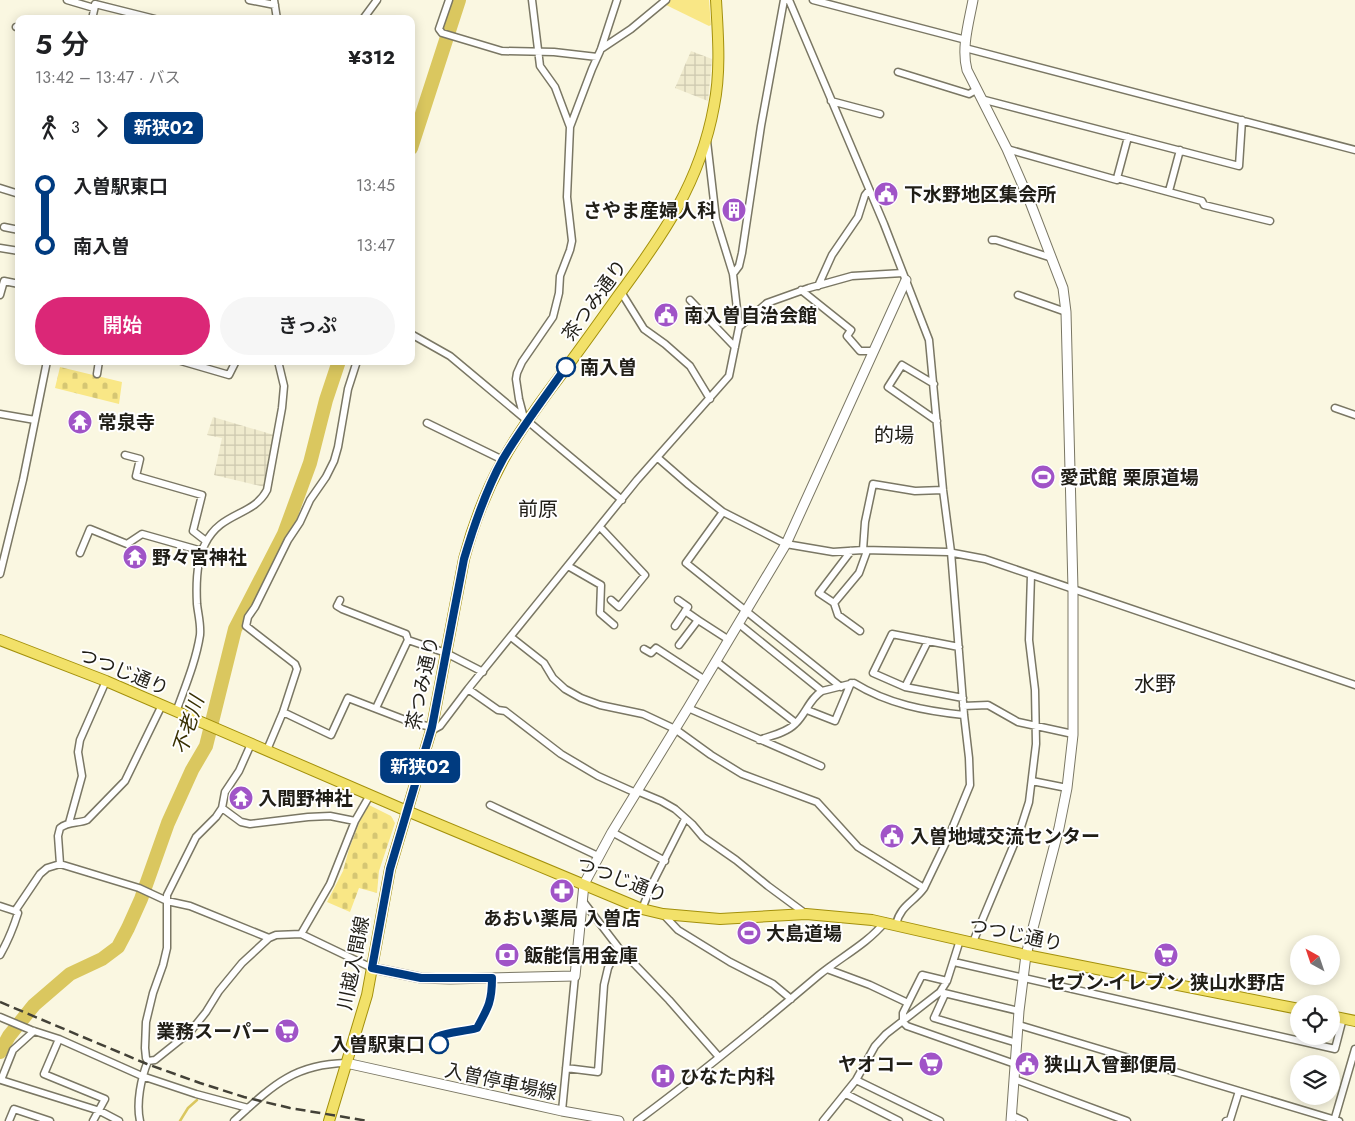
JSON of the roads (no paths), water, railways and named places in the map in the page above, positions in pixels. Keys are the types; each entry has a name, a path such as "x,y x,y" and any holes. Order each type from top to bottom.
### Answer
{"main road":[{"name":"茶つみ通り","path":"407,811 432,729 464,559 472,532 503,460 526,419 622,292 666,229 678,209 698,164 715,105 718,72 716,0"},
{"name":"つつじ通り","path":"0,640 106,681 407,811 642,909 663,914 720,919 806,914 890,923 1026,954 1290,1007"},
{"name":"川越入間線","path":"329,1121 361,1017 390,869 407,811"},
{"path":"1340,1017 1355,1020"}],"street":[{"path":"67,0 95,4 139,15"},
{"path":"249,0 274,2 276,15"},
{"path":"366,15 376,0"},
{"path":"449,0 439,29 442,33 502,51 554,52 597,57"},
{"path":"532,0 540,66 555,87 570,127"},
{"path":"526,419 519,399 517,373 522,362 553,317 559,293 560,276 572,241 567,196 570,127 601,49 617,0"},
{"path":"601,49 637,24 666,0"},
{"path":"734,274 739,266 744,246 760,126 784,0"},
{"path":"637,1121 827,969 890,923 924,888 950,836 970,785 952,552 943,490 929,340 870,190 789,0"},
{"path":"813,0 966,44 1355,150"},
{"path":"973,0 965,64 976,90 1008,149 1063,288 1066,312 1073,589 1073,734 1067,788 1059,828 1026,954 1011,1118 1024,1121"},
{"path":"898,72 969,94 976,90"},
{"path":"981,99 1239,166 1242,120"},
{"path":"832,101 880,114"},
{"path":"1117,178 1128,137"},
{"path":"283,712 332,735 348,698 412,723 432,729 440,726 622,500 729,376 739,327 734,274 716,219 706,140"},
{"path":"1008,149 1116,180 1117,178 1168,191 1202,201 1204,204 1270,221"},
{"path":"1168,191 1180,150"},
{"path":"0,188 15,193"},
{"path":"818,286 832,255 858,217 865,195 870,190"},
{"path":"4,227 15,229"},
{"path":"992,240 1052,258"},
{"path":"0,248 15,250"},
{"path":"739,327 767,303 801,290 852,276 905,277"},
{"path":"562,1111 584,884 612,832 717,662 786,544 905,277"},
{"path":"0,294 4,281 15,283"},
{"path":"801,290 851,330 846,336 860,351 873,351"},
{"path":"622,292 644,329 690,366 710,399"},
{"path":"1018,295 1066,312"},
{"path":"690,300 735,347"},
{"path":"415,336 450,356 622,500"},
{"path":"0,574 23,480 45,365"},
{"path":"96,374 98,365"},
{"path":"195,365 229,375 234,365"},
{"path":"176,712 200,635 197,592 202,551 206,541 220,523 257,504 267,490 282,408 284,386 278,365"},
{"path":"268,750 296,678 297,668 291,660 246,626 248,617 310,500 326,477 334,461 348,389 356,365"},
{"path":"934,384 902,365 888,388 937,421"},
{"path":"1335,408 1355,415"},
{"path":"0,414 35,420"},
{"path":"427,423 503,460"},
{"path":"125,455 140,459 136,476 202,495 193,531 206,541"},
{"path":"658,458 723,512 786,544 833,552 865,550 952,552 985,559 1355,685"},
{"path":"834,604 859,572 865,550 865,522 873,484 915,491 943,490"},
{"path":"723,512 686,563 841,687"},
{"path":"80,553 90,528 127,544 142,534 202,551"},
{"path":"601,528 645,575 619,607 611,600"},
{"path":"851,551 819,593 834,604 838,615 860,631"},
{"path":"568,566 601,585 600,614 614,625"},
{"path":"973,942 1020,830 1028,806 1036,744 1034,690 1029,640 1031,574"},
{"path":"340,600 337,606 342,609 406,634 408,640 376,708"},
{"path":"675,626 688,607 678,600"},
{"path":"686,611 729,640"},
{"path":"679,645 698,620"},
{"path":"739,624 822,691"},
{"path":"959,646 892,634 873,673 905,688 988,706 1018,722 1073,734"},
{"path":"511,637 544,663 553,678 565,689 581,698 600,705 643,714 675,729 711,755 742,774 817,802 858,847 924,888"},
{"path":"408,640 446,653 483,672"},
{"path":"905,688 928,641"},
{"path":"644,649 650,653 656,648 705,680"},
{"path":"717,662 796,723"},
{"path":"69,823 82,776 78,752 80,740 106,681"},
{"path":"806,710 835,721 851,683"},
{"path":"759,740 788,729 796,723 812,698 822,691 851,683 877,696 907,707 964,715"},
{"path":"468,689 498,710 505,711 561,754 598,776 661,801 675,809 692,824 703,838 736,860 806,914"},
{"path":"60,864 60,828 69,823 87,820 125,781 162,705"},
{"path":"688,708 821,766"},
{"path":"140,1121 142,1076 148,1061 144,1043 146,1022 167,948 168,895 196,837 216,817 222,808 225,792 239,771 250,744"},
{"path":"1032,780 1067,788"},
{"path":"301,934 330,884 355,821 370,795"},
{"path":"490,805 598,856"},
{"path":"222,808 241,822 250,824 330,816 355,821"},
{"path":"642,909 652,884 685,819"},
{"path":"612,832 665,861"},
{"path":"15,911 40,874 47,868 60,864 139,888 168,901 190,906 269,938"},
{"path":"581,900 618,947 669,1000 719,1057"},
{"path":"0,906 18,913 9,940 0,955"},
{"path":"663,914 678,930 730,962 773,984 791,999"},
{"path":"148,1061 155,1060 190,1032 237,968 269,938 276,935 301,934 372,968 421,978 574,976"},
{"path":"960,940 934,1018 1017,1043"},
{"path":"566,1068 598,1072 604,985 608,968 618,947"},
{"path":"954,962 1335,1049 1344,1018"},
{"path":"827,969 870,985 908,1003"},
{"path":"947,981 922,975 903,1013 903,1022 907,1026 1016,1064"},
{"path":"823,1121 856,1080 875,1046 937,996 943,993 1020,1010"},
{"path":"0,1017 33,1031 59,1039 142,1076 196,1094 248,1108"},
{"path":"1019,1025 1336,1120 1355,1049"},
{"path":"33,1031 13,1050 1,1080 100,1112 119,1121"},
{"path":"59,1039 44,1074 105,1099 100,1112 93,1121"},
{"path":"234,1121 270,1089 294,1073 314,1067 346,1064"},
{"name":"入曽停車場線","path":"346,1064 562,1111 619,1121"},
{"path":"1014,1079 1127,1121"},
{"path":"856,1080 940,1121"},
{"path":"1226,1121 1230,1120 1238,1091"},
{"path":"846,1094 899,1121"},
{"path":"10,1121 14,1109 50,1121"}],"waterway":[{"name":"不老川","path":"415,136 459,0"},
{"name":"不老川","path":"0,1052 9,1036 34,1005 70,974 102,959 118,947 128,928 141,899 168,823 192,770 206,746 235,629 284,534 310,463 326,400 338,365"},
{"path":"180,1121 188,1108 197,1100"}],"railway":[{"path":"0,1002 147,1064 200,1083 244,1097 290,1108 368,1121"}],"place":[{"name":"下水野地区集会所","path":"886,194"},
{"name":"さやま産婦人科","path":"734,210"},
{"name":"南入曽自治会館","path":"666,315"},
{"name":"南入曽","path":"566,367"},
{"name":"常泉寺","path":"80,422"},
{"name":"愛武館 栗原道場","path":"1043,477"},
{"name":"野々宮神社","path":"135,557"},
{"name":"入間野神社","path":"241,798"},
{"name":"入曽地域交流センター","path":"892,836"},
{"name":"あおい薬局 入曽店","path":"562,891"},
{"name":"大島道場","path":"749,933"},
{"name":"飯能信用金庫","path":"507,955"},
{"name":"セブン-イレブン 狭山水野店","path":"1166,955"},
{"name":"業務スーパー","path":"287,1031"},
{"name":"入曽駅東口","path":"439,1044"},
{"name":"ヤオコー","path":"931,1064"},
{"name":"狭山入曾郵便局","path":"1027,1064"},
{"name":"ひなた内科","path":"663,1076"}],"district":[{"name":"的場","path":"894,435"},
{"name":"前原","path":"538,509"},
{"name":"水野","path":"1155,684"}]}
